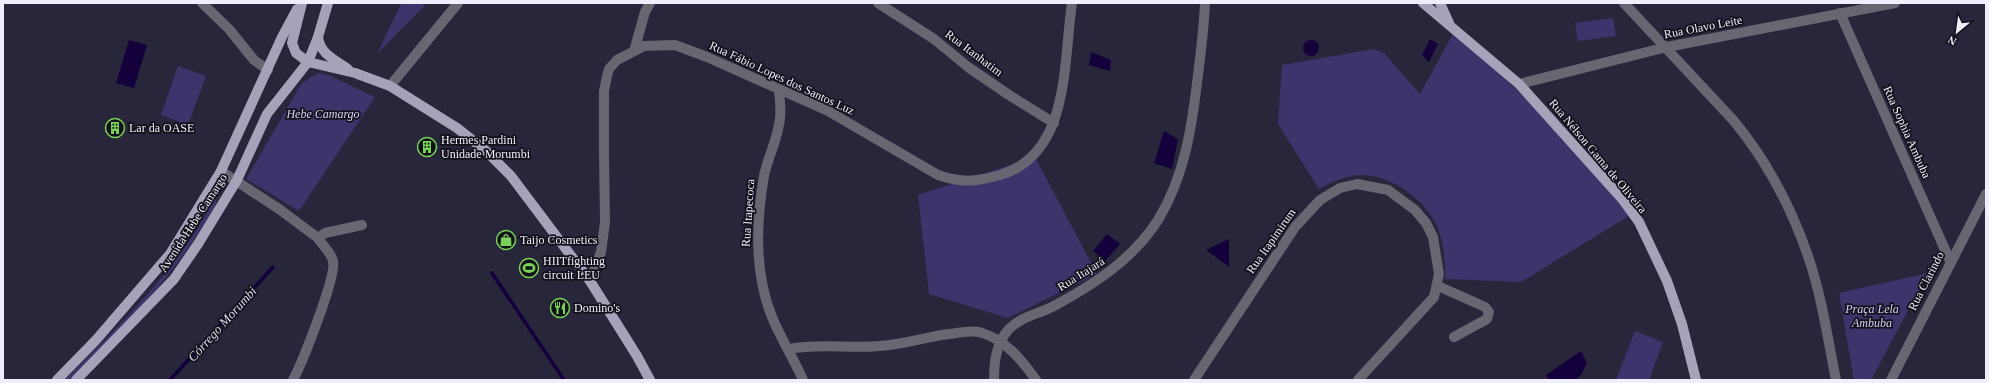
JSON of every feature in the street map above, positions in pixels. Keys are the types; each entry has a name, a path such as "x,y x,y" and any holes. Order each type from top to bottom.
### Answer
{"main road":[{"name":"Avenida Hebe Camargo","path":"57,380 96,340 170,254 221,171 282,37 302,3"},
{"path":"302,3 292,43 296,53 308,62 355,73 390,86 456,128 486,151 511,176 590,280 638,356 650,380"},
{"name":"Avenida Hebe Camargo","path":"76,380 174,279 198,244 237,180 266,114 308,62 318,38 328,3"},
{"name":"Rua Nélson Gama de Oliveira","path":"1423,3 1519,84 1613,189 1639,222 1670,288 1682,324 1696,380"},
{"name":"Rua Nélson Gama de Oliveira","path":"1440,3 1450,25"},
{"path":"318,38 319,45 324,53 355,73"}],"street":[{"path":"202,3 229,28 254,60 268,70"},
{"path":"390,86 458,3"},
{"path":"634,50 650,3"},
{"name":"Rua Itanhatim","path":"878,3 934,39 968,67 1003,91 1054,123"},
{"name":"Rua Fábio Lopes dos Santos Luz","path":"590,280 601,252 605,222 604,98 607,76 609,69 617,60 634,50 655,44 683,47 828,111 938,175 957,181 974,181 993,177 1020,166 1037,153 1054,123 1061,88 1072,3"},
{"name":"Rua Itajará","path":"1000,342 1009,329 1025,317 1053,306 1098,281 1122,262 1157,221 1172,192 1186,152 1196,88 1205,3"},
{"path":"1624,3 1650,32 1667,47 1747,138 1780,192 1797,226 1813,272 1836,380"},
{"name":"Rua Olavo Leite","path":"1519,84 1667,47 1895,3"},
{"name":"Rua Sophia Ambuba","path":"1840,14 1950,262"},
{"name":"Rua Itapecoca","path":"779,90 781,111 778,129 764,174 758,250 761,276 771,316 804,380"},
{"path":"221,171 237,180 318,238 333,261 332,275 322,309 293,380"},
{"name":"Rua Itapimirum","path":"1194,380 1295,227 1320,200 1340,188 1357,184 1388,190 1415,210 1426,223 1434,236 1438,256 1439,274 1438,286 1434,297 1421,313 1358,380"},
{"name":"Rua Clarindo","path":"1890,380 1986,194"},
{"path":"318,238 325,233 362,225"},
{"path":"1438,286 1485,307 1489,312 1487,319 1454,337"},
{"path":"789,349 804,346 880,346 960,333 978,332 1000,342 1019,356 1036,380"},
{"path":"994,380 994,366 1000,342"}],"green space":[{"path":"402,3 427,3 377,54 400,6"},
{"path":"1613,18 1616,36 1578,41 1575,23"},
{"path":"1454,32 1524,97 1568,143 1610,191 1629,216 1521,282 1445,279 1444,251 1439,231 1431,215 1415,198 1395,184 1373,176 1351,176 1339,179 1319,189 1278,124 1282,65 1374,49 1384,53 1420,94"},
{"path":"178,66 206,76 188,125 161,115"},
{"name":"Hebe Camargo","path":"319,73 328,75 375,97 299,211 246,179 301,84"},
{"path":"1035,157 1097,274 1008,318 929,294 918,195"},
{"path":"214,199 217,200 210,215 187,250 156,290 69,380 65,380 127,317 166,273 200,225"},
{"name":"Praça Lela Ambuba","path":"1928,273 1871,380 1854,380 1839,293"},
{"path":"1635,331 1663,342 1649,380 1616,380"}],"shaded area":[{"path":"1430,39 1438,44 1429,62 1422,55"},
{"path":"129,40 147,45 134,88 116,83"},
{"path":"1308,40 1314,40 1319,45 1317,54 1314,56 1308,56 1303,51 1303,45"},
{"path":"1091,52 1111,60 1110,71 1089,65"},
{"path":"1164,131 1178,139 1172,169 1154,163"},
{"path":"1107,234 1120,244 1105,261 1093,251"},
{"path":"1229,239 1229,267 1206,250"},
{"path":"1581,351 1587,363 1581,375 1575,380 1549,380 1546,375"}],"waterway":[{"name":"Córrego Morumbi","path":"170,380 273,267"},
{"path":"492,273 564,380"}],"place":[{"name":"Lar da OASE","path":"115,128"},
{"name":"Hermes Pardini Unidade Morumbi","path":"427,147"},
{"name":"Taijo Cosmetics","path":"506,240"},
{"name":"HIITfighting circuit LEU","path":"529,268"},
{"name":"Domino's","path":"560,308"}]}
